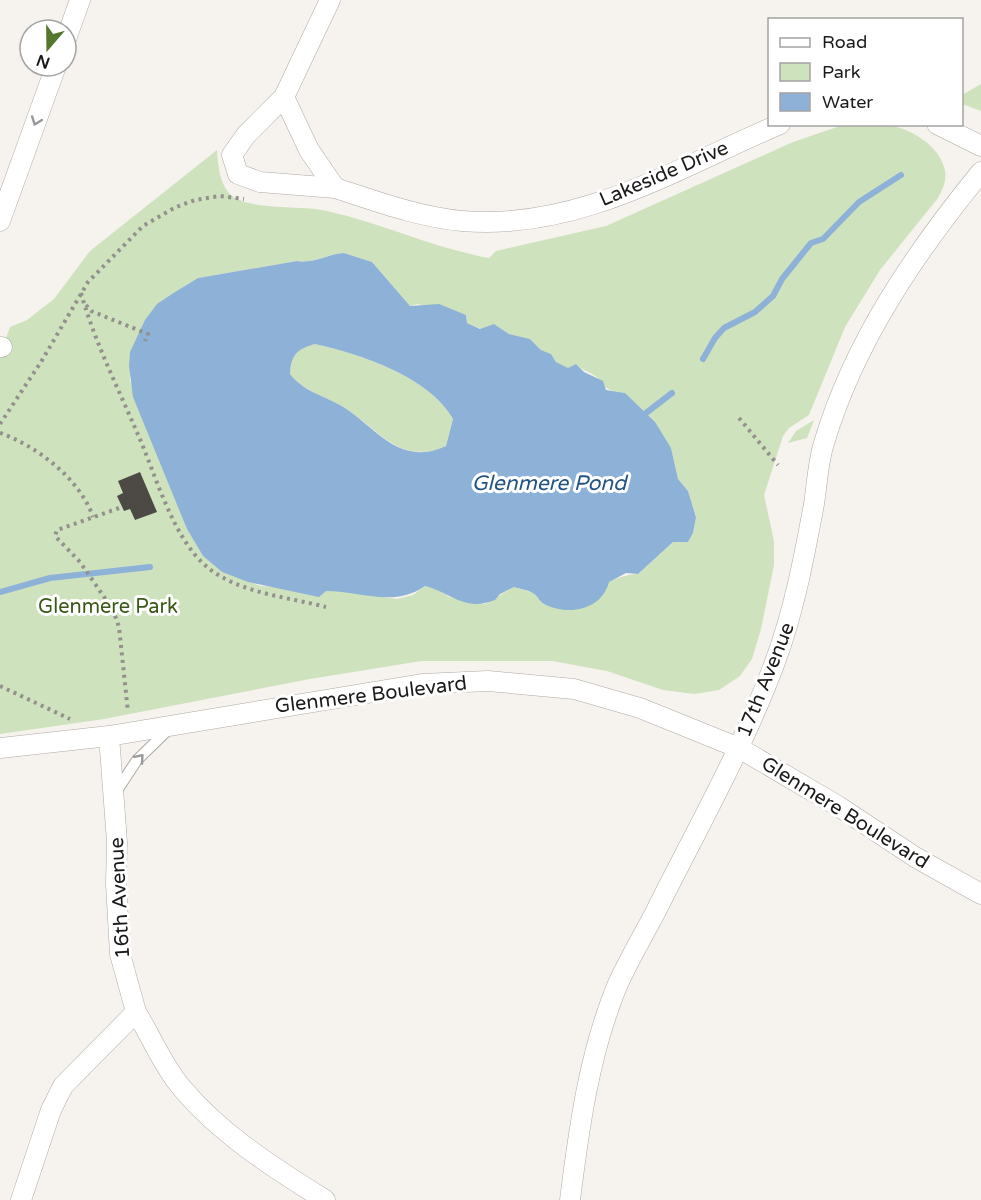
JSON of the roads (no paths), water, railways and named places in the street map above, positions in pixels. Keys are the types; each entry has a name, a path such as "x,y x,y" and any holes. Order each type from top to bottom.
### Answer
{"street":[{"path":"74,18 80,0"},
{"path":"330,0 284,97 309,150 334,188"},
{"path":"0,221 52,78"},
{"name":"Lakeside Drive","path":"284,97 246,135 232,155 238,174 260,182 334,188 410,212 462,221 516,220 563,214 627,194 776,126"},
{"path":"941,126 981,146"},
{"name":"17th Avenue","path":"570,1200 579,1133 595,1053 617,987 739,748 791,619 823,446 844,386 865,341 888,302 957,202 981,172"},
{"name":"Glenmere Boulevard","path":"0,748 108,736 422,684 488,681 574,689 640,708 739,748 838,806 915,857 981,894"},
{"name":"16th Avenue","path":"108,736 114,795 120,954 136,1012 180,1086 208,1116 263,1161 325,1200"},
{"path":"21,1200 51,1110 63,1086 136,1012"}],"lane":[{"path":"114,795 137,760 171,726"}],"water":[{"name":"Glenmere Pond","path":"344,253 372,262 410,306 439,304 466,315 467,323 480,329 494,324 509,334 530,339 541,350 551,354 556,362 568,368 576,364 584,372 603,381 606,390 625,393 655,422 671,448 678,479 688,491 696,517 693,533 688,542 673,542 638,574 626,573 609,582 600,599 575,610 546,605 533,593 514,587 500,594 495,600 475,604 466,603 425,586 413,593 401,596 377,597 326,591 319,597 248,582 222,572 203,556 187,529 133,397 129,366 130,352 145,320 157,304 198,278 297,261 309,261","holes":["315,344 372,361 411,379 428,391 453,419 446,446 414,452 401,448 388,442 340,405 307,389 295,380 290,374 294,357 299,351"]}],"waterway":[{"path":"703,359 715,338 724,328 755,312 773,296 782,279 811,243 823,239 859,202 901,175"},
{"path":"646,413 672,393"},
{"path":"0,592 50,578 150,567"}],"park label":[{"name":"Glenmere Park","path":"108,607"}]}
